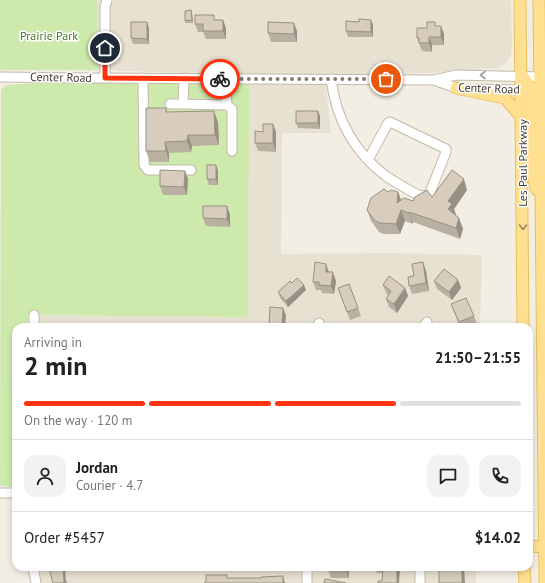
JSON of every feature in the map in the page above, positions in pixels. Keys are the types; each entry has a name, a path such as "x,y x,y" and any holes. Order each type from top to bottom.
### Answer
{"main road":[{"name":"Les Paul Parkway","path":"520,0 524,76 535,91 532,166 542,218 545,583"},
{"path":"526,0 524,76 535,91"},
{"name":"Les Paul Parkway","path":"523,323 522,118 543,77 539,0"},
{"path":"456,88 505,98 522,118"},
{"path":"533,546 544,547"},
{"path":"524,571 525,583"}],"street":[{"path":"105,78 105,7 107,0"},
{"name":"Center Road","path":"0,76 434,80 456,75 543,77"},
{"path":"143,78 144,165 148,170 192,170"},
{"path":"183,104 184,78"},
{"path":"225,79 227,105"},
{"path":"331,79 333,95 339,117 345,129 368,160 387,176 418,195 429,195 446,150 390,122 388,123 368,160"},
{"name":"Center Road","path":"434,80 456,88 535,91"},
{"path":"170,104 227,105 232,109 232,151"},
{"path":"34,315 34,323"},
{"path":"0,492 12,493"},
{"path":"34,571 36,583"},
{"path":"307,571 307,583"},
{"path":"420,571 420,583"}],"shaded area":[{"path":"97,0 511,0 512,46 508,61 503,65 497,68 453,72 325,76 331,133 282,133 281,254 387,253 482,255 480,323 37,323 37,315 248,317 220,74 97,70"},
{"path":"38,571 476,571 476,583 39,583"}],"green space":[{"name":"Prairie Park","path":"0,0 97,0 97,70 0,70"},
{"path":"51,82 249,83 248,317 28,315 27,323 12,323 12,487 0,485 1,91 3,87 7,85"}],"building":[{"path":"191,10 192,20 185,21 185,11"},
{"path":"195,15 214,15 214,20 223,20 223,31 203,31 203,24 195,24"},
{"path":"359,19 371,20 371,32 346,31 346,21 359,22"},
{"path":"131,22 147,22 147,39 131,38"},
{"path":"268,22 294,23 294,34 268,33"},
{"path":"427,22 435,22 435,26 441,26 441,37 429,37 429,43 419,43 419,38 417,38 417,28 427,28"},
{"path":"146,108 166,108 166,112 214,111 215,135 188,135 187,141 165,142 166,151 146,151"},
{"path":"296,111 318,111 318,123 296,123"},
{"path":"263,124 273,124 273,143 255,143 255,131 263,132"},
{"path":"207,165 216,165 216,179 207,179"},
{"path":"160,170 185,171 184,187 160,186"},
{"path":"452,170 464,179 448,201 452,204 448,209 459,218 456,228 401,210 396,224 380,223 375,221 367,210 371,198 384,189 388,192 391,190 398,192 397,203 404,198 413,201 415,197 427,190 432,197"},
{"path":"203,206 227,206 227,219 203,218"},
{"path":"315,262 326,264 326,272 333,272 331,286 319,285 319,282 313,282"},
{"path":"423,262 426,283 409,286 408,277 414,276 412,264"},
{"path":"444,269 458,280 449,292 434,281"},
{"path":"389,276 405,288 394,304 386,299 391,291 383,285"},
{"path":"297,278 304,285 286,301 278,292 290,281 292,283"},
{"path":"349,284 358,308 347,312 338,288"},
{"path":"466,298 474,316 459,322 451,304"},
{"path":"270,307 283,308 282,323 269,323"},
{"path":"50,571 63,571 64,583 53,583"},
{"path":"383,571 397,571 397,583 378,583 378,581 382,581"},
{"path":"439,571 462,571 462,583 439,583"},
{"path":"206,575 227,575 227,578 261,578 283,576 283,583 204,583 206,582"},
{"path":"325,579 346,583 324,583"}],"way so far":[{"path":"220,79 386,79"}],"route":[{"path":"105,48 105,78 220,79"}]}
